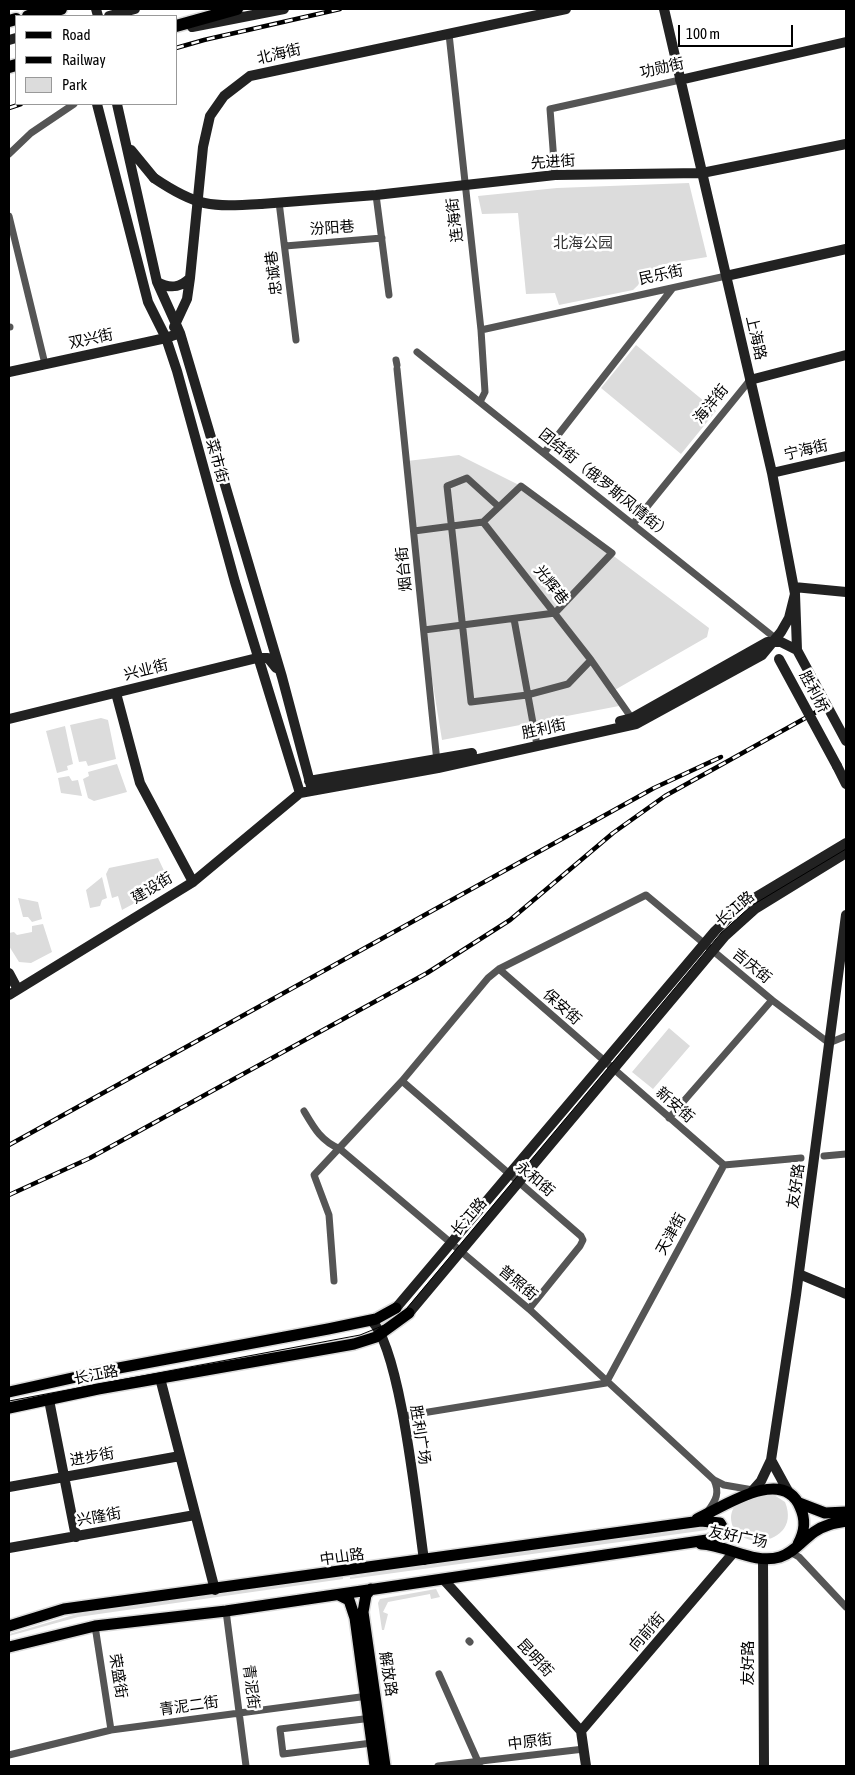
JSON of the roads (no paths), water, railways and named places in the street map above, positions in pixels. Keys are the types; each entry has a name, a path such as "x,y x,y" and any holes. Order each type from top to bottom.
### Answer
{"highway":[{"path":"33,15 61,9"},
{"path":"178,25 238,9"}],"main road":[{"path":"113,15 135,9"},
{"path":"178,30 284,9"},
{"name":"北海街","path":"166,338 178,328 187,299 203,147 210,116 224,96 250,76 566,9"},
{"name":"上海路","path":"664,9 772,473 795,591 797,650"},
{"name":"功勋街","path":"680,80 846,42"},
{"name":"菜市街","path":"97,105 148,302 166,338 178,371 257,658 300,793"},
{"path":"117,105 157,282 178,328 282,678 311,785"},
{"name":"先进街","path":"124,136 134,155 154,178 185,198 215,206 376,195 555,175 702,172 846,144"},
{"name":"民乐街","path":"726,276 846,248"},
{"path":"157,282 164,286 178,286 190,278"},
{"name":"双兴街","path":"9,372 166,338"},
{"name":"海洋街","path":"750,380 846,355"},
{"name":"宁海街","path":"772,473 846,456"},
{"path":"797,650 790,645 774,640 789,618 795,591 846,592"},
{"name":"胜利街","path":"300,793 311,785 438,764 634,721 762,655 774,640"},
{"name":"胜利街","path":"634,721 767,642 774,640"},
{"name":"胜利桥","path":"797,650 846,741"},
{"name":"胜利桥","path":"762,655 773,653 779,659 841,768 846,784"},
{"path":"257,658 268,658 282,678"},
{"name":"兴业街","path":"9,719 257,658"},
{"path":"116,693 140,783 193,882"},
{"name":"建设街","path":"13,991 193,882 300,793"},
{"name":"长江路","path":"9,1408 160,1378 354,1344 382,1333 409,1313 518,1183 703,943 742,906 846,843"},
{"name":"长江路","path":"9,1392 108,1370 280,1340 387,1315 396,1308 510,1176 712,950 755,909 846,853"},
{"name":"友好路","path":"753,1490 766,1473 771,1460 799,1274 846,915"},
{"path":"9,973 13,991"},
{"path":"799,1274 846,1294"},
{"name":"胜利广场","path":"371,1320 382,1333 404,1416 424,1560"},
{"path":"160,1378 215,1590"},
{"path":"49,1400 76,1537"},
{"name":"进步街","path":"9,1487 180,1456"},
{"path":"771,1460 789,1493 799,1503 838,1519"},
{"path":"753,1490 777,1490 789,1493"},
{"name":"友好广场","path":"681,1524 697,1519 753,1490"},
{"path":"794,1549 802,1536 804,1520 799,1503"},
{"path":"794,1549 814,1532 838,1519 846,1512"},
{"name":"兴隆街","path":"9,1548 195,1515"},
{"path":"9,1646 95,1626 226,1611 678,1544 716,1537 723,1534 724,1530 723,1525 712,1521 681,1524"},
{"name":"中山路","path":"9,1626 64,1609 215,1590 681,1524"},
{"name":"友好广场","path":"678,1544 709,1544 763,1559 779,1558 794,1549"},
{"name":"向前街","path":"581,1731 734,1552"},
{"name":"友好路","path":"763,1559 764,1766"},
{"name":"昆明街","path":"443,1578 581,1731"},
{"name":"解放路","path":"371,1589 366,1594 363,1612 374,1718 385,1766"},
{"name":"解放路","path":"339,1595 345,1597 352,1605 371,1695"},
{"name":"解放路","path":"374,1718 372,1743 375,1766"},
{"path":"581,1731 586,1766"}],"street":[{"name":"连海街","path":"449,34 481,330 485,392 480,402"},
{"name":"功勋街","path":"555,175 550,109 680,80"},
{"path":"9,154 31,133 73,105"},
{"path":"376,195 389,295"},
{"name":"忠诚巷","path":"279,202 296,340"},
{"path":"9,216 45,364"},
{"name":"汾阳巷","path":"285,246 382,238"},
{"name":"民乐街","path":"481,330 726,276"},
{"path":"544,453 673,288"},
{"name":"团结街（俄罗斯风情街）","path":"418,352 633,524 774,640"},
{"name":"烟台街","path":"397,365 438,764"},
{"name":"海洋街","path":"633,524 750,380"},
{"path":"499,507 467,478 447,486 464,625 471,702 527,694 568,684 591,660"},
{"path":"414,531 483,522 521,486 612,553 555,613 424,630"},
{"name":"光辉巷","path":"483,522 591,660 634,721"},
{"path":"514,619 536,742"},
{"name":"吉庆街","path":"499,969 646,895 772,1000 829,1043"},
{"path":"334,1280 329,1215 314,1175 402,1080 488,978 499,969"},
{"name":"保安街","path":"499,969 609,1066"},
{"path":"669,1118 772,1000"},
{"path":"829,1043 846,1036"},
{"name":"新安街","path":"609,1066 724,1165"},
{"name":"永和街","path":"402,1080 518,1183 577,1232 583,1240 529,1309"},
{"name":"普照街","path":"304,1111 327,1144 340,1149 459,1252 529,1309 714,1480"},
{"path":"824,1156 846,1154"},
{"path":"724,1165 801,1158"},
{"name":"天津街","path":"606,1382 724,1165"},
{"path":"404,1416 606,1382"},
{"path":"714,1480 724,1485 753,1490"},
{"path":"697,1519 707,1512 717,1496 718,1488 714,1480"},
{"path":"794,1549 846,1607"},
{"name":"青泥街","path":"226,1611 246,1766"},
{"name":"荣盛街","path":"95,1626 110,1730"},
{"path":"439,1674 479,1764"},
{"name":"青泥二街","path":"9,1755 110,1730 371,1695"},
{"path":"372,1743 284,1754 280,1729 374,1718"},
{"name":"中原街","path":"438,1766 479,1764 584,1749"}],"tram line":[{"path":"9,1401 360,1335 387,1324 402,1314 721,933 751,906 846,849"}],"railway":[{"path":"178,47 340,9"},
{"path":"9,108 18,105"},
{"path":"9,1195 90,1158 427,973 510,920 613,833 665,796 827,706"},
{"path":"9,1145 654,788 721,757"}],"park label":[{"name":"北海公园","path":"583,243"}]}
